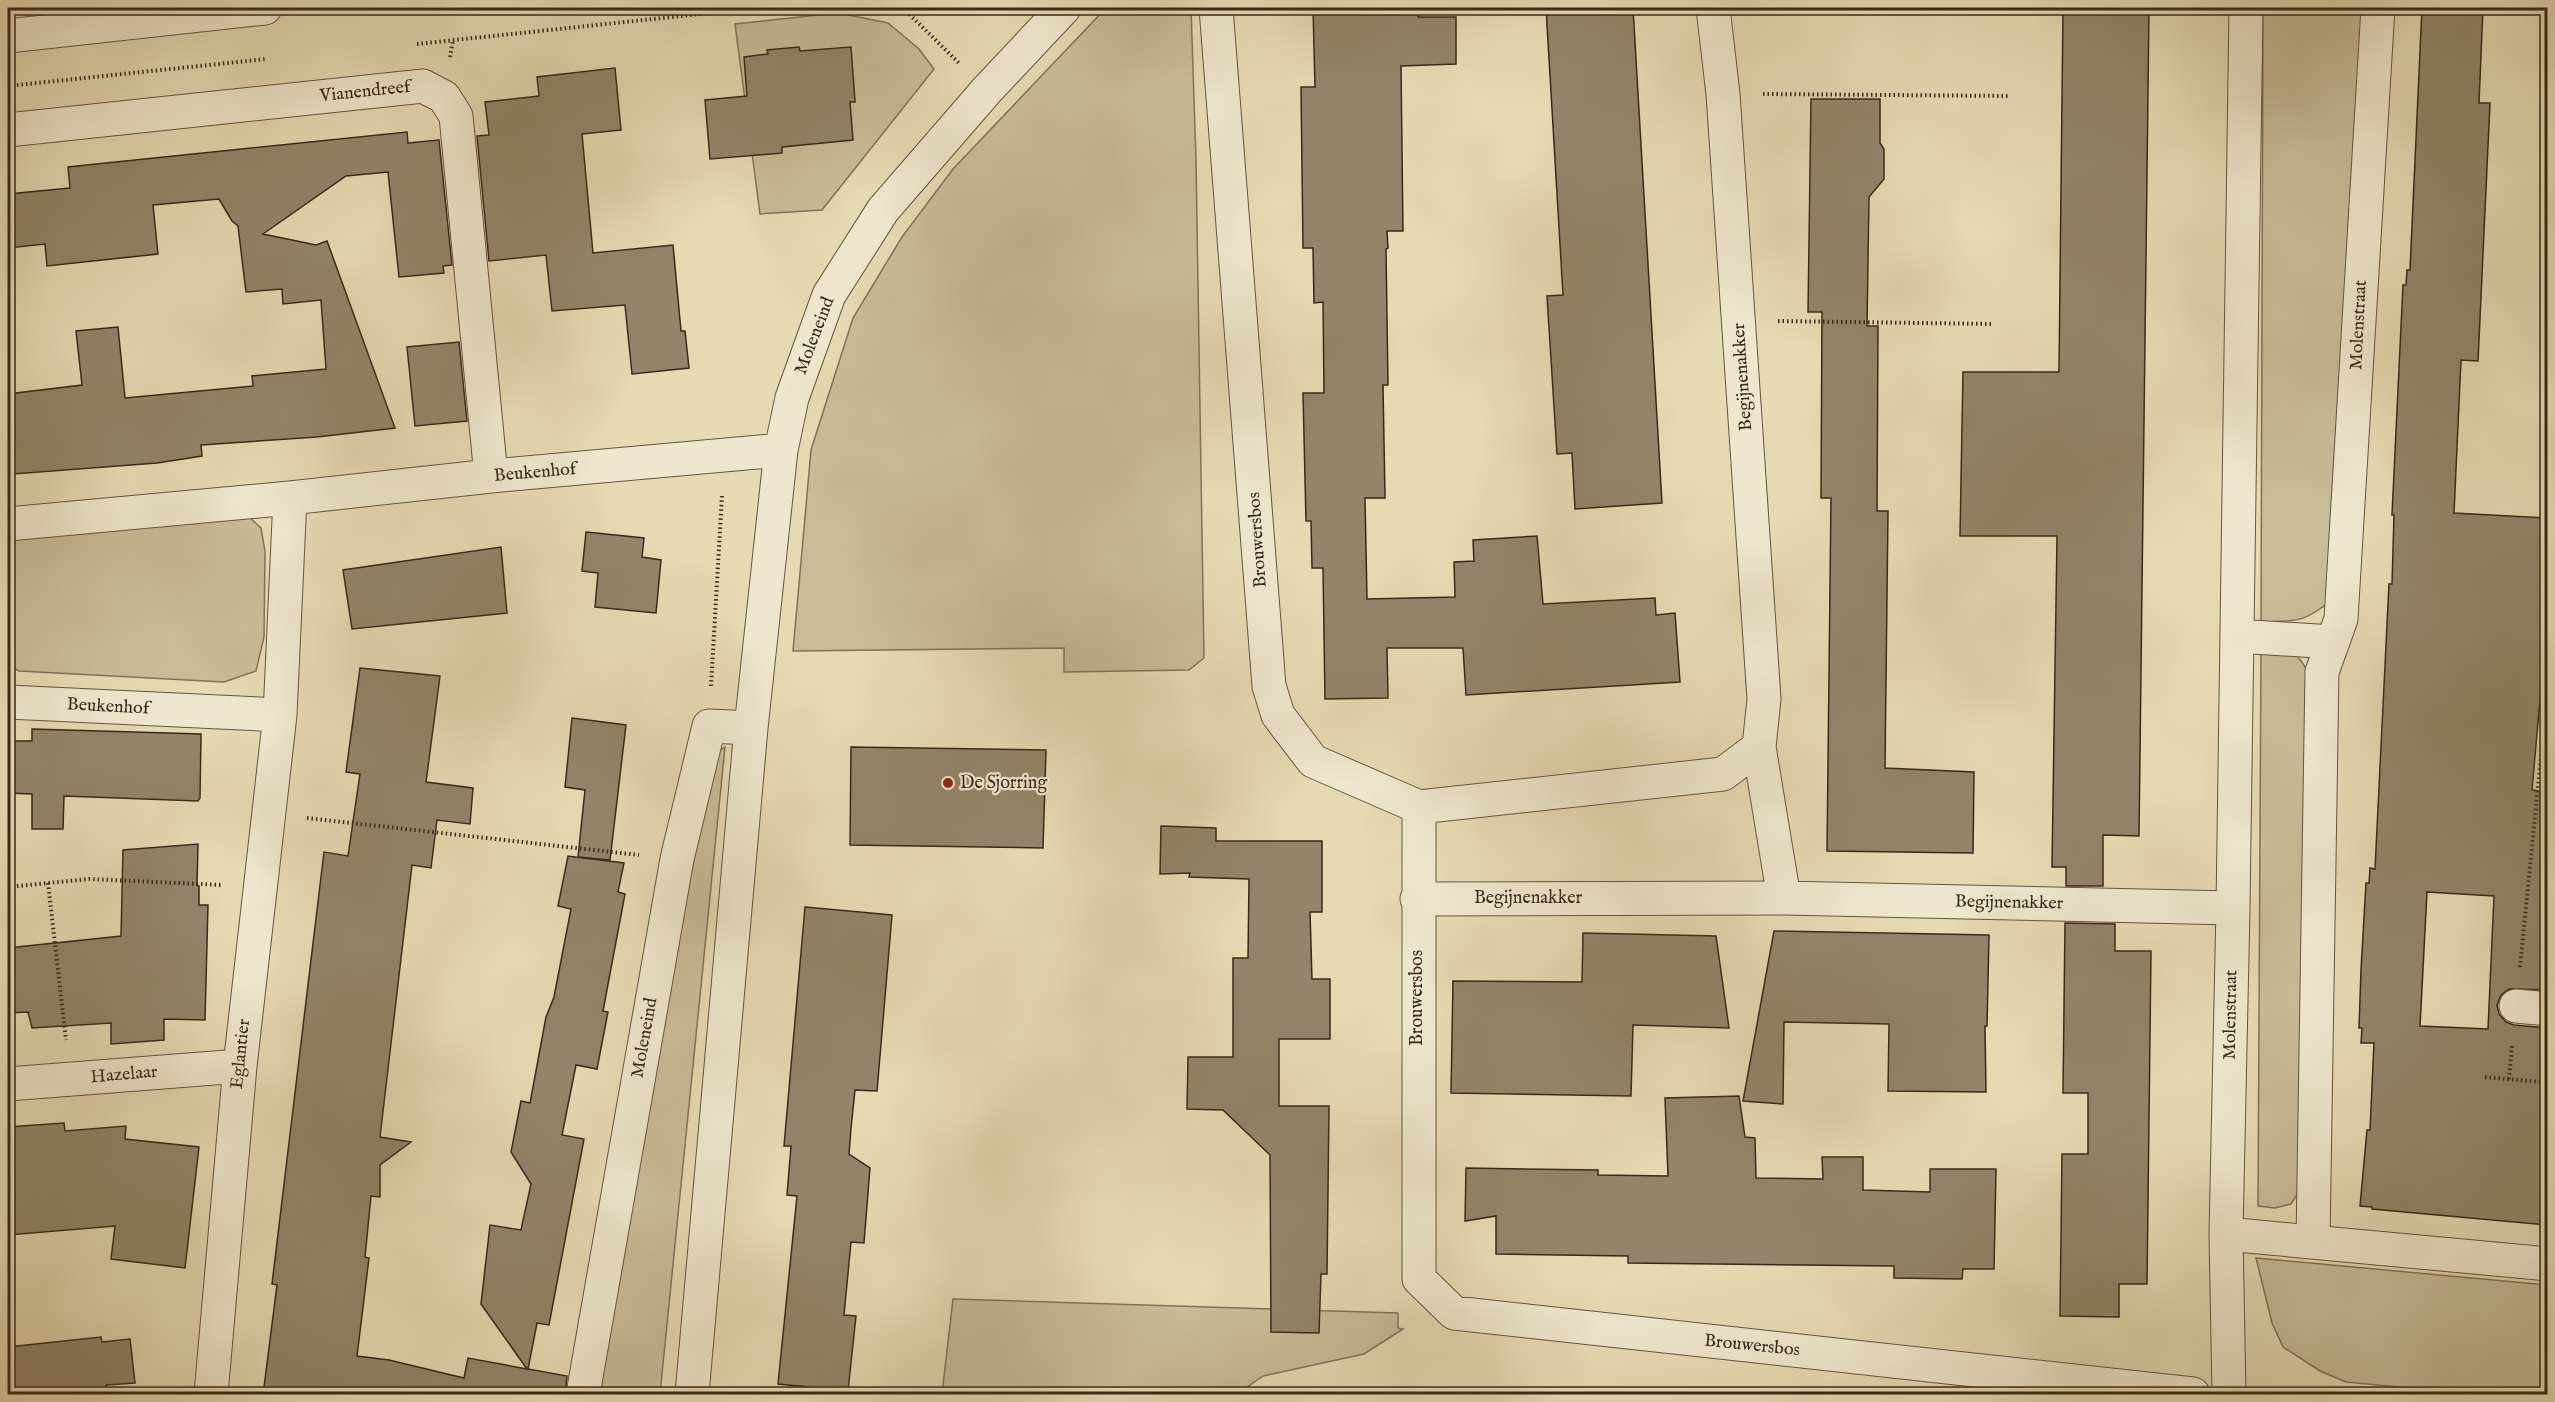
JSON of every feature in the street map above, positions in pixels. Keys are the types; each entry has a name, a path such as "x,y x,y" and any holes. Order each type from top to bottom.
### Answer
{"street":[{"path":"8,36 265,8"},
{"name":"Brouwersbos","path":"1216,8 1269,686 1278,715 1313,761 1419,807 1417,898 1419,1279 1454,1313 2193,1395"},
{"name":"Begijnenakker","path":"1713,8 1723,94 1764,699 1759,747 1784,898"},
{"name":"Molenstraat","path":"2229,1395 2226,1234 2234,908 2246,8"},
{"name":"Molenstraat","path":"2313,1242 2322,672 2341,619 2378,8"},
{"name":"Moleneind","path":"692,1395 751,728 781,450 792,398 829,295 883,210 1051,12"},
{"name":"Vianendreef","path":"8,130 423,86 444,97 456,116 491,476"},
{"name":"Beukenhof","path":"8,524 781,450"},
{"path":"280,715 290,498"},
{"path":"2237,636 2333,642"},
{"name":"Beukenhof","path":"8,702 280,715"},
{"name":"Eglantier","path":"211,1395 240,1066 280,715"},
{"path":"709,726 751,728"},
{"name":"Moleneind","path":"583,1395 677,859 709,726"},
{"path":"1419,807 1723,774 1759,747"},
{"name":"Begijnenakker","path":"1417,898 1784,898 2234,908"},
{"name":"Hazelaar","path":"8,1084 240,1066"},
{"path":"2226,1234 2547,1264"}],"path":[{"path":"903,8 987,90"},
{"path":"1723,94 2010,96"},
{"path":"1739,320 1992,324"},
{"path":"709,726 724,456"},
{"path":"2509,1079 2532,1008 2541,766 2547,687"},
{"path":"2541,766 2547,766"},
{"path":"267,814 677,859"},
{"path":"8,887 89,879 259,887"},
{"path":"48,883 71,1080"},
{"path":"2485,1077 2540,1082"}],"shaded area":[{"path":"1106,8 1191,8 1196,160 1204,658 1189,670 1064,672 1064,648 793,651 811,450 853,318 902,237 953,169"},
{"path":"2263,8 2366,8 2333,599 2307,617 2261,622"},
{"path":"838,13 888,23 919,49 934,69 822,210 760,214 735,24"},
{"path":"245,513 261,528 265,551 264,637 256,671 224,682 19,671 8,665 8,538"},
{"path":"2261,648 2292,652 2302,662 2311,678 2305,1182 2291,1204 2275,1208 2258,1206"},
{"path":"725,747 660,1394 599,1394 711,755"},
{"path":"2256,1258 2547,1285 2547,1394 2472,1394 2346,1382 2320,1371 2283,1347 2272,1323"},
{"path":"953,1299 1398,1313 1398,1328 1403,1329 1364,1354 1263,1376 1237,1394 942,1394"}],"building":[{"path":"1313,8 1418,8 1418,17 1456,17 1456,64 1401,66 1403,231 1387,231 1388,385 1383,385 1385,498 1365,498 1367,599 1455,597 1454,562 1474,561 1473,540 1537,536 1543,604 1655,598 1656,615 1675,613 1680,682 1466,695 1463,648 1387,648 1388,698 1325,699 1323,568 1312,568 1311,521 1306,521 1303,393 1324,393 1323,302 1314,303 1313,248 1303,248 1301,87 1315,87"},
{"path":"1546,8 1633,8 1662,503 1575,509 1572,453 1557,454 1547,296 1563,295"},
{"path":"2063,8 2149,8 2139,836 2103,835 2103,886 2066,886 2066,867 2052,867 2057,536 1960,536 1963,372 2059,372"},
{"path":"2422,8 2483,8 2479,103 2490,103 2478,361 2461,360 2454,513 2547,518 2545,620 2547,620 2532,790 2547,792 2547,990 2509,989 2501,995 2497,1005 2499,1014 2506,1022 2514,1025 2547,1028 2547,1225 2360,1206 2367,1130 2370,1130 2374,1043 2361,1043 2362,1028 2359,1028 2361,970 2366,883 2369,883 2370,868 2375,869 2389,584 2392,584 2394,515 2392,515 2403,285 2406,285 2407,270 2410,270","holes":["2427,892 2494,896 2488,1029 2420,1026"]},
{"path":"799,47 800,51 851,47 855,102 850,102 853,140 782,147 782,153 710,159 705,100 747,96 744,57 768,54 767,50"},
{"path":"615,68 621,130 582,134 593,253 673,245 681,331 685,331 689,368 632,374 625,305 552,311 546,255 489,261 477,136 489,135 485,102 539,96 537,77"},
{"path":"1811,99 1880,99 1880,143 1884,149 1884,179 1869,197 1867,326 1878,326 1877,511 1888,511 1885,768 1974,772 1973,853 1827,851 1831,498 1821,498 1822,312 1808,312"},
{"path":"407,132 408,143 439,140 452,265 443,266 444,273 399,277 388,172 346,176 263,234 316,245 327,241 395,428 317,437 201,445 202,456 157,463 13,474 8,394 82,385 76,331 118,327 125,398 253,386 252,376 326,369 321,300 283,304 282,289 246,292 238,226 232,221 219,199 153,205 158,254 47,266 45,244 8,248 8,194 70,188 68,167"},
{"path":"459,342 467,421 415,426 407,347"},
{"path":"586,532 644,538 642,557 661,560 656,613 595,607 598,573 582,571"},
{"path":"501,547 507,613 352,629 343,570"},
{"path":"360,668 440,676 426,782 473,788 470,824 437,820 431,868 412,865 380,1137 411,1142 380,1165 380,1197 371,1196 365,1257 369,1258 357,1356 389,1360 464,1378 468,1358 527,1369 481,1304 490,1225 521,1230 531,1184 511,1152 521,1101 530,1103 546,1017 554,997 571,909 558,906 568,856 624,863 618,892 625,894 603,1011 608,1012 597,1069 576,1065 562,1135 584,1139 549,1325 537,1323 528,1369 567,1376 565,1395 263,1395 277,1285 272,1284 324,852 348,856 360,774 346,772"},
{"path":"572,718 626,725 610,860 578,857 585,790 565,787"},
{"path":"32,729 201,734 200,798 198,801 64,796 63,829 32,829 32,794 8,793 8,741 32,741"},
{"name":"De Sjorring","path":"851,747 1046,750 1043,848 850,845"},
{"path":"1161,826 1216,828 1216,841 1322,841 1322,912 1310,912 1312,979 1330,979 1330,1039 1279,1039 1279,1106 1329,1106 1327,1274 1321,1274 1319,1333 1271,1332 1270,1155 1223,1110 1187,1109 1188,1057 1233,1057 1233,958 1248,958 1249,879 1189,877 1190,873 1160,874"},
{"path":"198,844 199,905 208,905 205,1020 164,1019 164,1040 111,1044 111,1023 32,1028 28,1012 8,1013 8,948 121,936 123,850"},
{"path":"805,907 892,915 877,1091 855,1090 851,1128 849,1154 870,1168 864,1243 851,1242 844,1315 856,1316 848,1391 778,1384 797,1196 787,1195 791,1146 784,1146"},
{"path":"2065,923 2115,924 2115,951 2151,951 2147,1284 2119,1284 2119,1317 2060,1316 2062,1154 2088,1154 2088,1093 2063,1093"},
{"path":"1774,931 1989,935 1987,1026 1985,1026 1986,1092 1888,1091 1889,1024 1784,1022 1783,1104 1743,1101"},
{"path":"1583,933 1716,936 1729,1028 1633,1025 1631,1096 1451,1093 1453,981 1582,982"},
{"path":"1739,1096 1745,1137 1755,1138 1756,1178 1823,1179 1822,1157 1863,1157 1863,1190 1930,1192 1930,1169 1996,1169 1994,1269 1963,1269 1962,1279 1894,1278 1894,1266 1628,1263 1628,1256 1496,1254 1496,1216 1465,1221 1466,1168 1598,1170 1598,1175 1668,1176 1665,1098"},
{"path":"64,1123 65,1131 126,1126 125,1139 199,1147 185,1268 111,1259 115,1226 8,1235 8,1127"},
{"path":"101,1337 102,1342 130,1339 135,1383 106,1385 107,1395 8,1395 8,1347"}],"place":[{"name":"De Sjorring","path":"948,783"}]}
